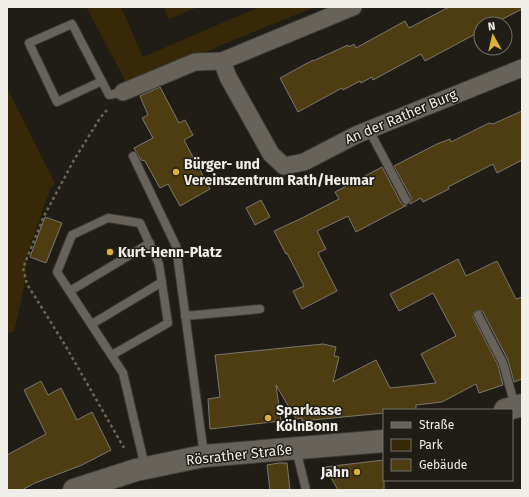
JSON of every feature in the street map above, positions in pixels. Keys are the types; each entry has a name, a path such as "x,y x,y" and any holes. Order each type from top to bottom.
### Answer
{"main road":[{"name":"Rösrather Straße","path":"74,490 146,468 204,456 383,440"}],"street":[{"path":"123,92 195,62 222,61 353,7"},
{"name":"An der Rather Burg","path":"222,61 228,78 271,154 284,166 304,162 327,149 369,130 522,68"}],"lane":[{"path":"102,81 57,102 30,43 72,24 102,81 109,95 123,92"},
{"path":"369,130 406,200"},
{"path":"132,156 176,246 204,456"},
{"path":"112,355 168,323 159,264 140,223 108,218 72,235 57,272 123,372 146,468"},
{"path":"70,291 150,244"},
{"path":"92,324 162,282"},
{"path":"185,316 260,309"},
{"path":"478,315 502,363 514,407"},
{"path":"295,448 306,490"}],"green space":[{"path":"86,7 121,7 143,57 259,7 315,7 224,44 124,89 124,78"},
{"path":"164,7 198,7 169,19"},
{"path":"7,88 55,183 50,189 27,256 25,282 14,332 7,333"}],"building":[{"path":"449,7 522,7 522,9 508,16 473,16 473,35 425,61 421,54 373,80 372,77 361,83 360,81 343,90 342,88 298,112 280,78 313,60 348,45 349,47 354,44 356,48 405,21 409,28"},
{"name":"Bürger- und Vereinszentrum Rath/Heumar","path":"160,87 179,123 185,120 193,135 184,140 210,189 180,206 168,184 160,188 145,161 141,160 134,148 153,138 142,118 148,115 140,96"},
{"path":"522,111 522,160 497,173 493,164 448,187 449,189 423,202 421,198 410,204 411,197 394,166 437,144 450,139 451,142 489,123 493,124"},
{"path":"382,167 401,203 403,205 407,205 356,232 348,216 317,231 326,249 318,253 337,291 302,309 293,291 304,286 274,231 339,199 335,192"},
{"path":"261,200 270,217 255,225 246,208"},
{"path":"45,217 62,223 46,263 30,257"},
{"path":"458,259 466,276 497,261 516,299 522,297 522,379 514,382 508,360 483,312 478,310 474,312 473,317 498,365 503,385 479,393 476,384 442,402 416,405 416,409 383,409 383,413 302,421 302,418 296,419 276,385 281,421 210,429 208,399 220,397 215,355 323,344 336,347 334,356 339,357 333,382 376,360 390,388 436,383 421,354 456,336 433,293 399,311 390,294"},
{"path":"41,381 48,395 61,388 77,420 92,412 111,450 82,465 35,483 22,490 7,490 7,455 46,434 24,390"},
{"path":"383,460 384,490 338,490 325,467"},
{"path":"287,463 290,490 270,490 267,465"}],"place":[{"name":"Bürger- und Vereinszentrum Rath/Heumar","path":"176,172"},
{"name":"Kurt-Henn-Platz","path":"110,252"},
{"name":"Sparkasse KölnBonn","path":"268,418"},
{"name":"Jahn","path":"357,472"}]}
